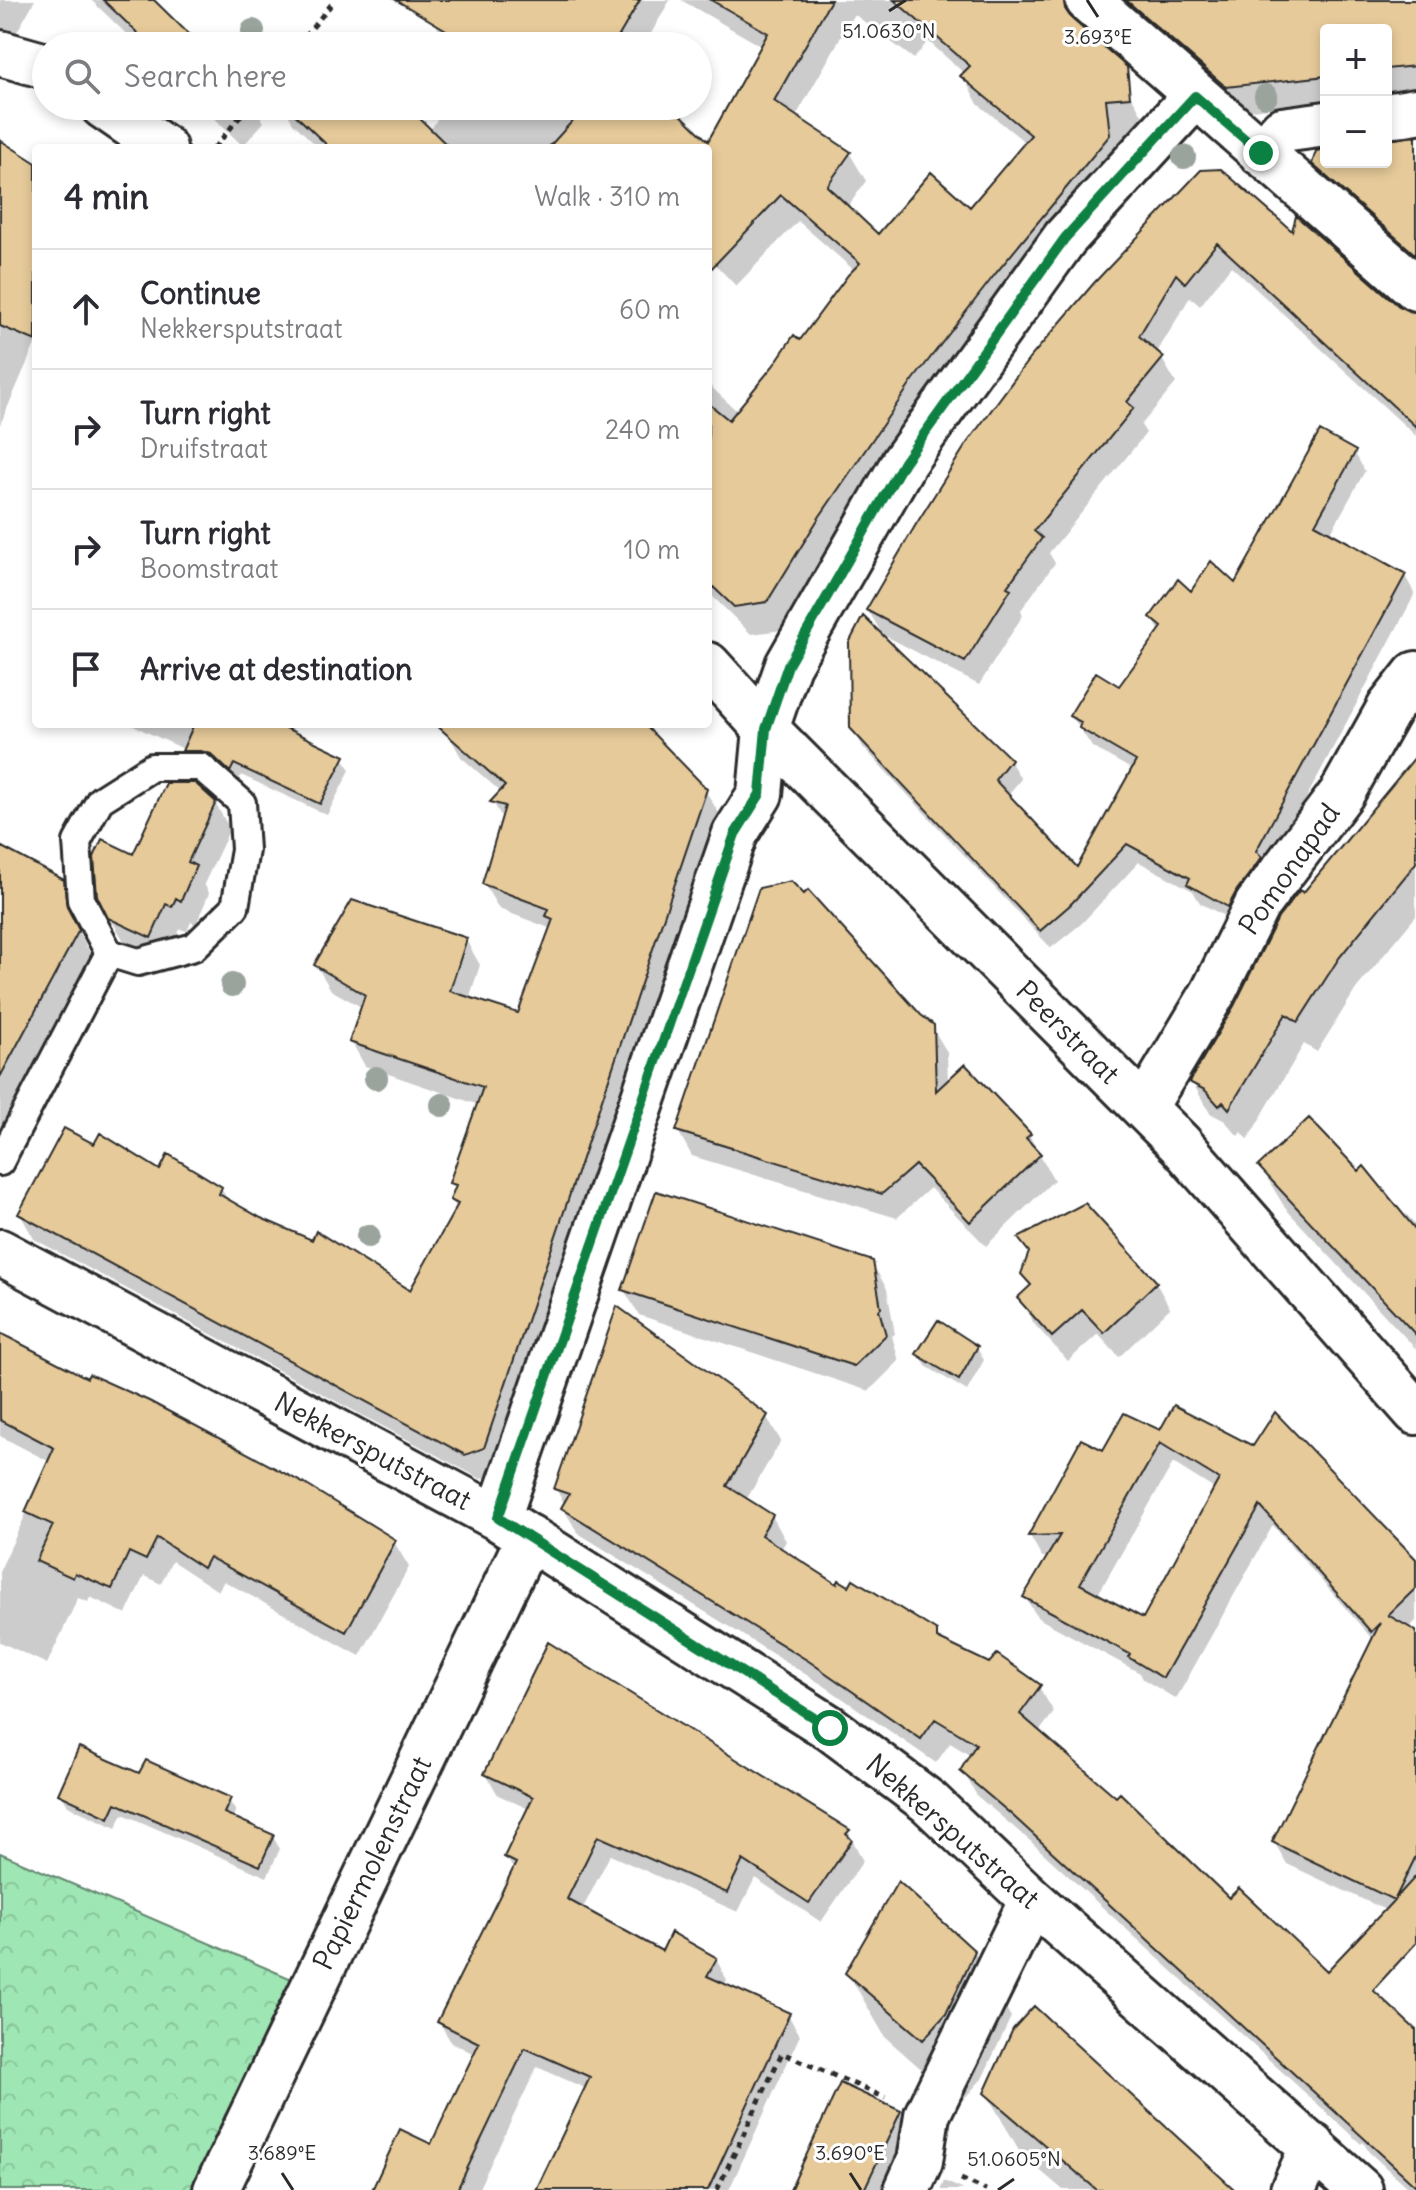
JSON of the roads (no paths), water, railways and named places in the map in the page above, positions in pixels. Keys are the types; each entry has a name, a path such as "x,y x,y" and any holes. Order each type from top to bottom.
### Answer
{"street":[{"path":"1088,0 1416,288"},
{"path":"0,53 32,62"},
{"name":"Papiermolenstraat","path":"216,2190 514,1528 735,834 760,794 766,729 788,665 904,462 1065,238 1195,96"},
{"path":"1392,115 1416,111"},
{"path":"123,120 158,144"},
{"path":"1261,153 1282,130 1320,125"},
{"name":"Peerstraat","path":"712,669 766,729 1180,1144 1416,1412"},
{"name":"Pomonapad","path":"1144,1108 1213,993 1257,905 1342,793 1390,707 1416,674"},
{"name":"Nekkersputstraat","path":"0,1252 514,1528 830,1728 929,1802 1032,1900 1360,2190"},
{"path":"907,2190 920,2161 927,2115 1032,1900"},
{"path":"1293,2190 1313,2146"}],"lane":[{"path":"152,767 201,767 242,803 245,850 235,907 194,947 138,962 109,953 81,900 77,842 100,800 152,767"},
{"path":"0,1162 109,953"}]}
